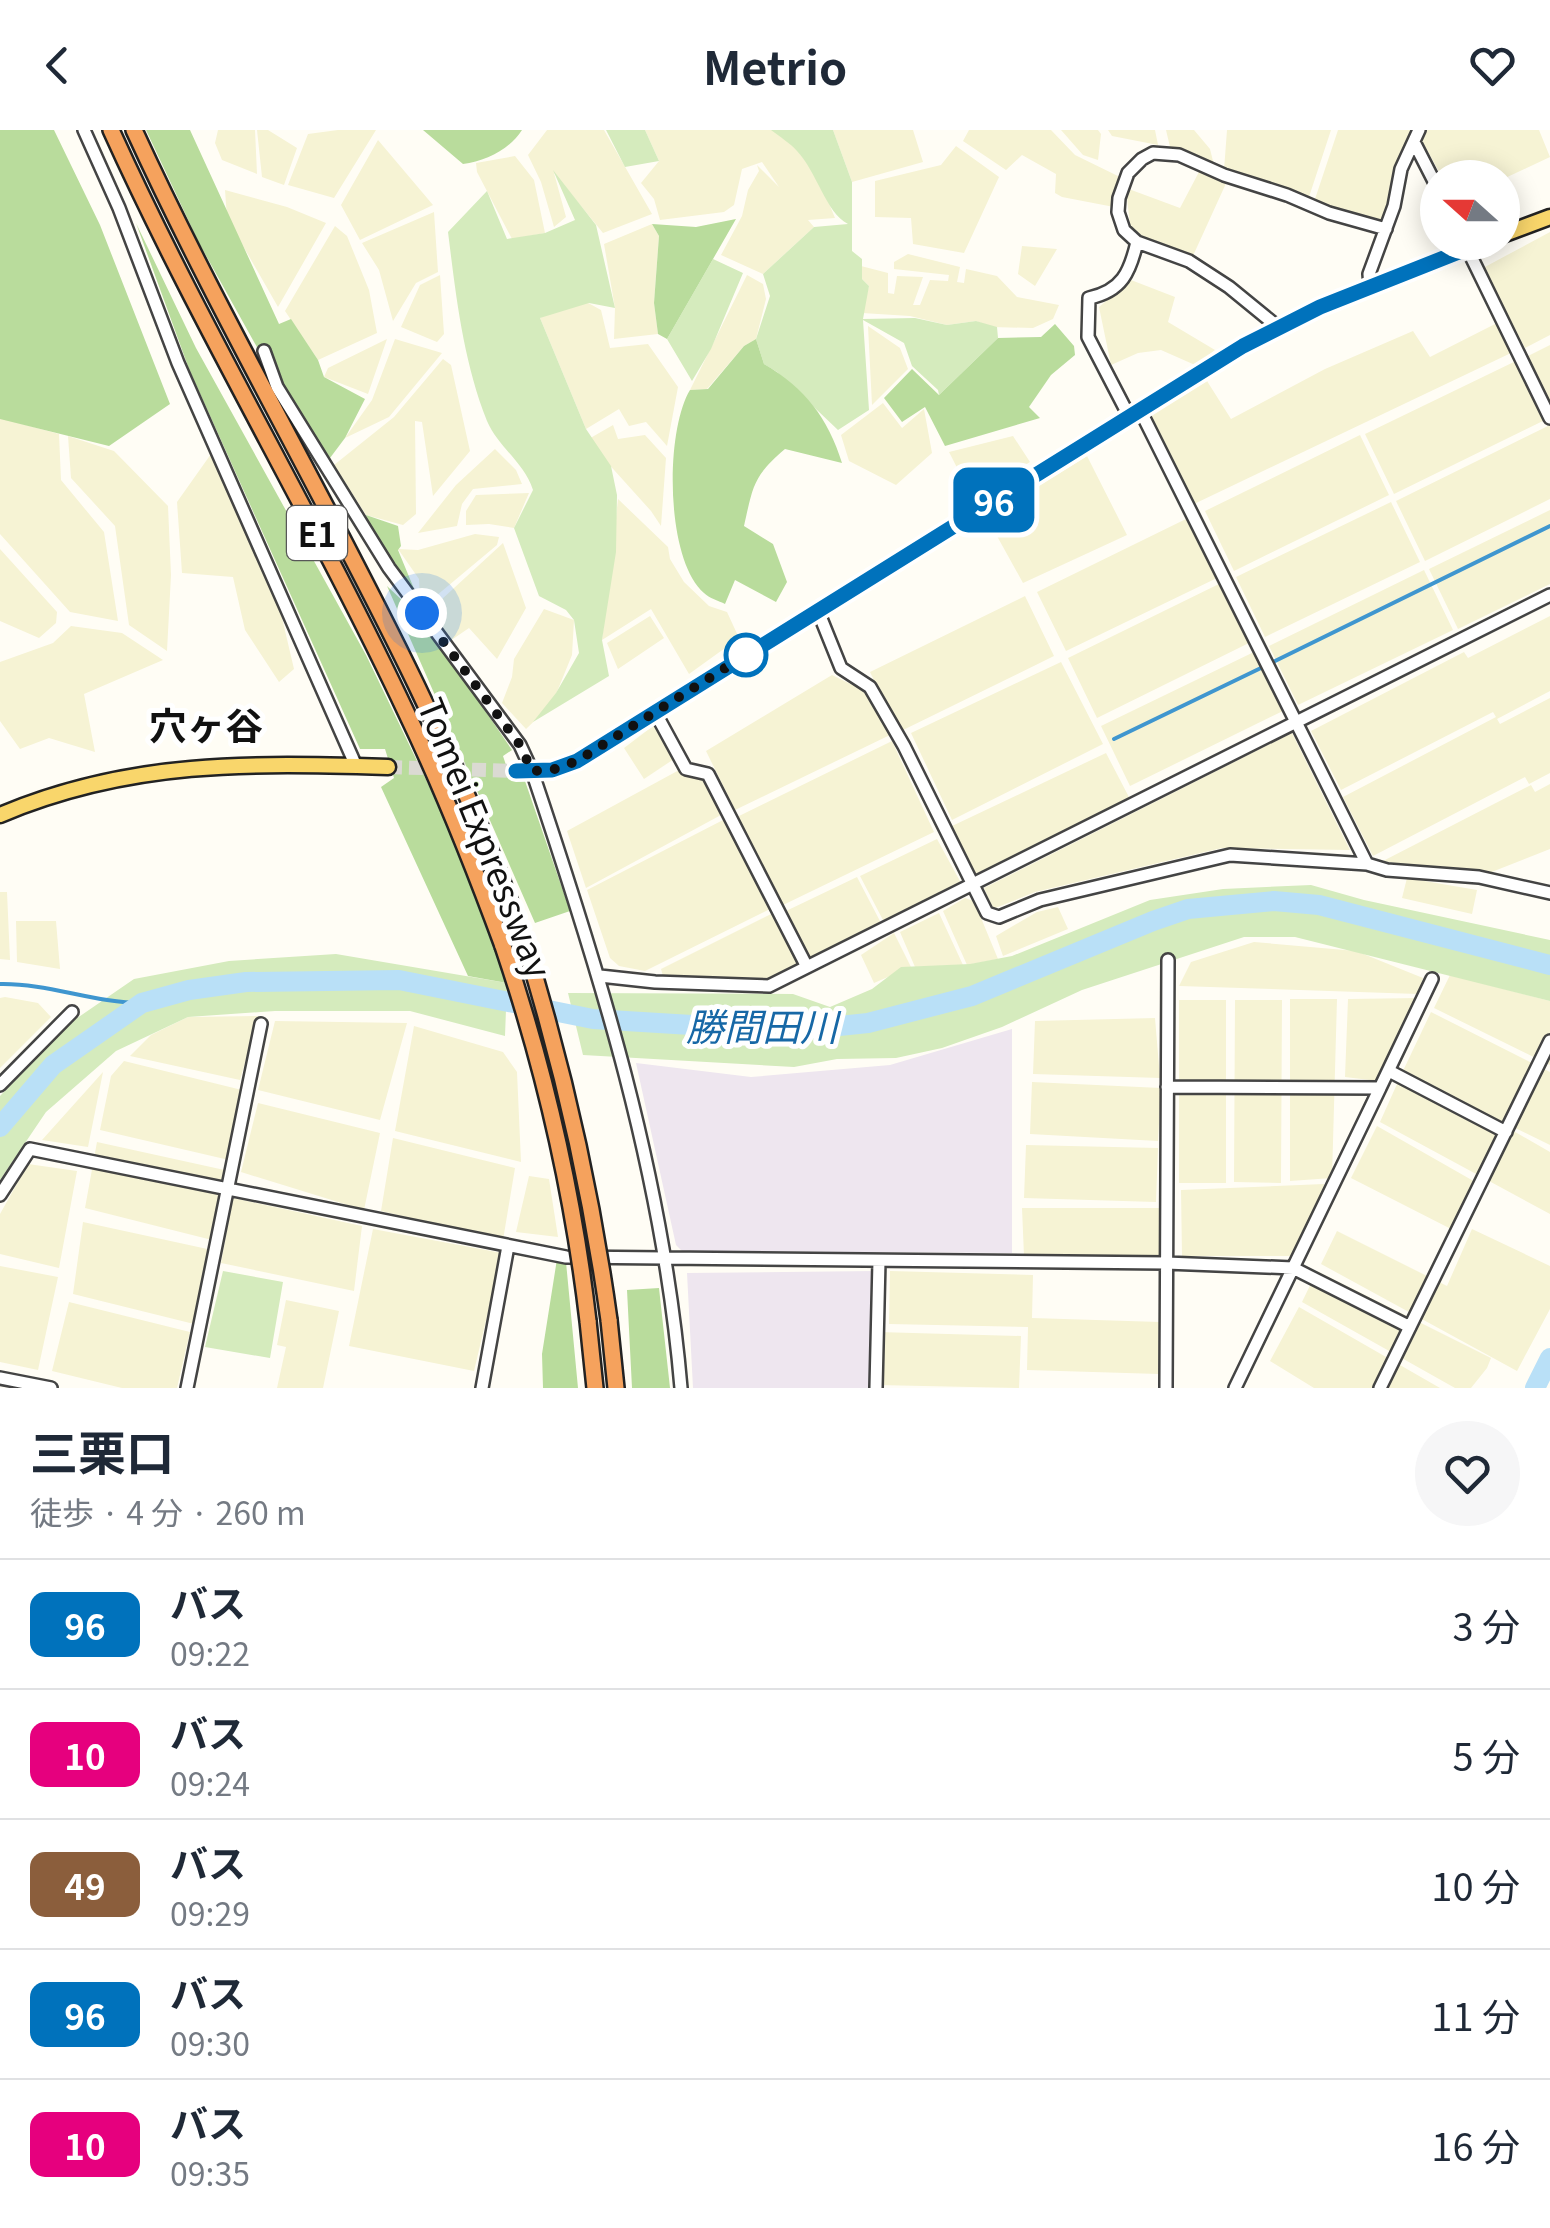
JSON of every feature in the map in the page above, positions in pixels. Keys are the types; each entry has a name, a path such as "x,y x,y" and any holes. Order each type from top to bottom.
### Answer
{"highway":[{"name":"Tomei Expressway","path":"111,130 198,313 317,533 408,715 464,842 502,946 546,1094 581,1266 595,1388"},
{"name":"Tomei Expressway","path":"134,130 216,300 409,668 478,816 524,942 556,1046 581,1149 616,1388"}],"main road":[{"path":"1520,228 1550,217"},
{"path":"524,771 552,770 577,761 1278,328 1433,260"},
{"path":"0,815 76,786 186,768 388,767"}],"street":[{"path":"84,130 119,208 178,363 356,766"},
{"path":"1417,136 1427,160"},
{"path":"1370,287 1369,274 1394,206 1400,169 1417,136"},
{"path":"1278,328 1229,286 1189,261 1138,242 1124,230 1118,212 1123,185 1142,159 1166,152 1329,213 1386,229"},
{"path":"1138,242 1122,282 1089,298 1088,337 1135,413 1298,722 1367,864"},
{"path":"1472,260 1550,418"},
{"path":"264,351 276,387 388,568 520,745 524,771 600,976 619,1044 666,1258 681,1388"},
{"path":"600,976 768,986 1550,595"},
{"path":"818,612 842,668 870,687 904,746 987,913 999,918 1040,900 1230,855 1367,864 1387,870 1479,877 1550,893"},
{"path":"656,712 686,769 708,774 808,967"},
{"path":"1166,1388 1168,960"},
{"path":"1235,1388 1432,978"},
{"path":"0,1086 72,1012"},
{"path":"188,1388 261,1024"},
{"path":"1380,1388 1550,1041"},
{"path":"1390,1070 1506,1132"},
{"path":"1167,1087 1380,1088"},
{"path":"0,1195 30,1149 566,1257 1166,1263 1293,1268 1410,1327"},
{"path":"482,1388 508,1246"},
{"path":"876,1388 880,1261"},
{"path":"0,1378 51,1388"}],"shaded area":[{"path":"218,130 255,130 257,174 222,160 215,143"},
{"path":"257,130 268,130 297,148 284,185 262,177"},
{"path":"376,130 334,198 288,185 308,134"},
{"path":"547,130 604,130 652,214 603,233 554,173 566,217 554,227 541,182 528,155"},
{"path":"645,130 772,130 791,142 819,179 835,218 808,220 814,227 763,274 721,255 742,216 748,190 759,171 757,165 779,187 762,162 742,169 734,205 724,212 660,220 654,199 641,183 659,161"},
{"path":"833,130 913,130 923,162 852,182"},
{"path":"969,130 1051,130 1075,155 1122,178 1114,207 1062,197 1055,193 1056,174 1022,155 1006,170 963,141"},
{"path":"1061,130 1098,130 1098,160 1083,155"},
{"path":"1108,130 1155,130 1158,145 1112,136"},
{"path":"1166,130 1194,130 1210,149 1214,165 1170,147"},
{"path":"1227,130 1331,130 1308,200 1224,170"},
{"path":"1338,130 1412,130 1397,160 1386,225 1314,202"},
{"path":"1426,130 1539,130 1550,157 1520,171 1520,160 1433,160 1422,141"},
{"path":"378,140 433,205 360,240 341,205"},
{"path":"956,146 999,177 964,253 913,244 911,218 875,217 875,181 941,165"},
{"path":"515,156 534,180 545,233 512,239 476,163"},
{"path":"1200,170 1228,179 1192,258 1131,235 1126,188 1180,208"},
{"path":"225,190 287,207 326,223 278,307 227,218"},
{"path":"434,212 438,272 416,283 393,321 379,270 362,243"},
{"path":"652,224 659,236 654,303 658,334 614,339 615,308 604,244"},
{"path":"335,226 347,236 369,290 377,333 318,360 285,311"},
{"path":"1550,232 1550,335 1525,348 1483,268 1498,260 1520,260 1520,248"},
{"path":"1022,246 1057,249 1035,286 1018,274"},
{"path":"908,254 960,267 957,282 964,283 966,269 997,276 1017,297 1059,305 1053,319 1033,328 992,327 976,321 947,325 910,316 862,313 869,286 862,279 861,266 888,273 888,293 894,294 897,276 923,277 913,305 920,305 930,280 948,281 949,275 894,269 894,262"},
{"path":"440,275 444,334 437,342 401,327 420,285"},
{"path":"747,275 763,284 766,299 756,339 744,346 707,389 690,390"},
{"path":"1131,280 1175,297 1168,322 1215,350 1195,365 1161,350 1138,353 1111,365 1099,307"},
{"path":"579,298 601,310 610,348 648,344 678,387 667,446 646,422 629,426 619,409 586,429 540,318"},
{"path":"1497,323 1511,353 1194,504 1150,416 1207,381 1231,419 1325,369 1413,331 1430,357"},
{"path":"868,326 900,348 908,369 872,405"},
{"path":"387,339 368,394 324,377 328,368"},
{"path":"395,339 442,353 389,417 345,438 372,400"},
{"path":"1550,345 1550,408 1526,357"},
{"path":"443,359 451,365 470,451 433,496 422,422 415,421 416,514 403,525 366,515 334,465 394,417"},
{"path":"1520,359 1549,418 1394,494 1365,434"},
{"path":"883,403 902,428 924,409 932,453 896,485 849,461 841,435"},
{"path":"0,418 59,434 61,480 104,532 118,621 70,612 0,534"},
{"path":"613,425 618,439 645,435 666,458 661,526 587,440"},
{"path":"1550,425 1550,499 1425,561 1396,501"},
{"path":"1360,435 1389,495 1234,571 1205,511"},
{"path":"68,436 114,451 168,506 171,575 167,651 129,625 115,526 71,478"},
{"path":"1013,436 1030,462 972,497 949,452"},
{"path":"495,449 516,470 522,484 473,489 462,504 457,526 418,533 456,485"},
{"path":"211,454 271,571 294,669 279,682 245,630 233,577 182,573 177,502"},
{"path":"1087,456 1127,535 1023,583 987,518"},
{"path":"529,493 514,528 466,525 466,511 476,495"},
{"path":"618,499 668,547 670,559 684,582 709,606 727,612 739,638 689,674 651,609 602,640"},
{"path":"1391,502 1420,562 1265,637 1236,577"},
{"path":"1550,510 1550,584 1458,629 1429,569"},
{"path":"1188,518 1217,578 1066,651 1037,592"},
{"path":"475,534 499,537 497,545 424,606 420,601 419,579 398,549 418,550"},
{"path":"503,543 526,608 497,659 469,628 450,641 429,611"},
{"path":"0,549 57,612 56,623 39,638 0,621"},
{"path":"1424,570 1453,630 1298,705 1269,646"},
{"path":"1223,582 1251,642 1097,718 1068,658"},
{"path":"1025,596 1054,656 899,732 870,672"},
{"path":"544,609 574,620 572,655 552,704 526,729 502,703 514,659"},
{"path":"650,616 664,638 618,669 607,643"},
{"path":"1550,616 1550,691 1497,719 1500,724 1550,698 1550,773 1529,784 1525,777 1373,856 1343,797 1496,717 1493,712 1341,790 1311,731 1464,652 1468,658"},
{"path":"71,626 122,633 163,660 84,694 95,752 49,738 20,749 0,721 0,662 53,643"},
{"path":"1256,651 1285,710 1130,786 1101,726"},
{"path":"1061,662 1103,744 952,820 911,733"},
{"path":"832,675 867,692 890,735 735,810 706,751"},
{"path":"657,723 677,757 644,779 624,748"},
{"path":"1292,733 1350,850 1222,848 1035,892 993,909 984,888"},
{"path":"892,741 934,832 783,905 737,817"},
{"path":"1106,753 1131,801 977,876 952,826"},
{"path":"681,769 693,778 705,779 721,815 586,888 567,831"},
{"path":"1550,784 1550,849 1479,877 1383,861 1531,785 1535,792"},
{"path":"725,819 772,908 645,971 619,966 610,958 587,890"},
{"path":"937,839 961,883 884,922 860,876"},
{"path":"857,877 881,923 809,961 786,911"},
{"path":"1407,878 1477,890 1472,914 1402,898"},
{"path":"0,892 7,892 10,960 0,959"},
{"path":"965,898 974,901 998,959 967,965 943,911"},
{"path":"1058,907 1068,929 1003,956 996,936 1037,912"},
{"path":"775,912 798,964 768,978 663,976 661,969"},
{"path":"939,913 963,965 915,967 900,932"},
{"path":"16,921 56,921 60,969 17,962"},
{"path":"894,933 911,967 874,983 861,955"},
{"path":"1254,942 1356,951 1423,978 1418,994 1179,986 1191,962"},
{"path":"1450,975 1550,1001 1550,1065 1434,1008"},
{"path":"0,998 38,1003 51,1017 0,1068"},
{"path":"1419,998 1378,1081 1345,1077 1348,999"},
{"path":"1290,999 1337,999 1332,1178 1290,1181"},
{"path":"1179,1000 1226,1000 1226,1183 1179,1183"},
{"path":"1235,1000 1282,1000 1281,1183 1234,1182"},
{"path":"1431,1012 1550,1072 1550,1145 1402,1073"},
{"path":"258,1016 240,1080 130,1056 151,1035 188,1017"},
{"path":"1155,1018 1160,1078 1033,1074 1035,1021"},
{"path":"275,1021 407,1023 380,1120 258,1090"},
{"path":"414,1026 503,1052 517,1072 521,1162 395,1131"},
{"path":"1012,1029 1012,1253 682,1251 676,1245 636,1063 751,1077 890,1065"},
{"path":"124,1061 246,1091 229,1160 100,1130 111,1076"},
{"path":"103,1072 88,1147 42,1140"},
{"path":"1032,1082 1161,1088 1158,1141 1030,1134"},
{"path":"1397,1084 1489,1117 1550,1152 1550,1214 1380,1122"},
{"path":"258,1103 380,1133 364,1210 241,1172"},
{"path":"1377,1126 1477,1183 1453,1230 1351,1178"},
{"path":"393,1138 515,1168 503,1240 381,1211"},
{"path":"97,1142 229,1171 212,1240 85,1208"},
{"path":"1026,1145 1158,1148 1156,1202 1024,1198"},
{"path":"28,1164 77,1171 59,1268 0,1254 0,1214"},
{"path":"529,1176 549,1179 558,1237 516,1232"},
{"path":"1324,1184 1294,1256 1182,1256 1181,1190"},
{"path":"233,1198 362,1226 354,1291 221,1263"},
{"path":"1022,1208 1159,1208 1161,1257 1024,1256"},
{"path":"83,1222 212,1250 194,1324 73,1294"},
{"path":"373,1229 502,1253 474,1371 349,1346"},
{"path":"1472,1229 1550,1266 1550,1309 1517,1371 1321,1264 1337,1231 1447,1286"},
{"path":"0,1266 58,1277 38,1370 0,1362"},
{"path":"875,1271 870,1388 693,1388 687,1273"},
{"path":"890,1271 1033,1275 1032,1318 1160,1322 1159,1374 1027,1370 1028,1327 889,1324"},
{"path":"1317,1271 1491,1358 1487,1368 1471,1388 1455,1388 1302,1302"},
{"path":"286,1300 339,1311 323,1388 277,1388 286,1347 277,1345"},
{"path":"69,1302 190,1332 177,1388 122,1388 52,1371"},
{"path":"1299,1307 1440,1388 1314,1388 1270,1361"},
{"path":"878,1332 1021,1336 1019,1388 877,1385"}],"green space":[{"path":"0,130 54,130 100,225 170,404 109,446 0,419"},
{"path":"146,130 190,130 279,324 291,319 318,360 324,377 365,399 330,458 273,376 199,243"},
{"path":"423,130 522,130 497,153 463,164"},
{"path":"606,130 645,130 659,161 625,167"},
{"path":"771,130 833,130 852,182 852,251 862,259 862,279 869,286 863,319 915,318 947,325 976,321 997,327 998,338 939,395 912,366 904,343 863,320 869,410 838,430 764,364 756,339 770,296 763,274 814,227 848,224 834,211 797,151"},
{"path":"553,170 596,225 615,308 589,303 540,318 586,429 611,466 617,495 616,552 602,640 609,676 533,722 556,693 579,653 574,620 566,610 539,596 514,528 533,490 524,471 492,430 479,398 462,328 448,232 487,191 507,239 545,233 575,220"},
{"path":"736,219 667,339 658,334 654,303 659,236 652,224 696,227"},
{"path":"136,223 196,348 366,655 446,821 507,983 468,976 381,787 394,778 385,749 360,749 189,369"},
{"path":"713,259 743,273 711,349 692,381 667,339"},
{"path":"1055,324 1074,346 1075,355 1051,375 1029,407 1040,418 945,446 925,407 902,422 884,398 912,369 939,395 998,338 1041,337"},
{"path":"756,339 764,364 792,383 822,418 842,463 785,449 766,467 752,491 744,526 773,544 787,582 776,602 735,580 725,604 704,593 691,576 682,553 673,494 676,434 690,390 708,389 744,346"},
{"path":"366,515 398,526 398,550 417,596 379,548"},
{"path":"387,586 423,620 512,750 503,756 511,780 525,781 570,911 535,923"},
{"path":"1311,885 1550,940 1550,1001 1295,937 1244,937 1082,990 1002,1027 942,1048 896,1058 837,1059 794,1067 583,1055 568,993 793,994 830,1007 872,989 901,967 970,964 1012,956 1150,900 1223,889"},
{"path":"336,954 507,983 505,1036 410,1011 275,1011 188,1017 116,1051 46,1112 0,1180 0,1096 70,1023 134,979 229,961"},
{"path":"557,1259 566,1262 578,1388 543,1388 542,1354"},
{"path":"223,1271 283,1282 270,1358 205,1347"},
{"path":"659,1288 670,1388 632,1388 627,1290"}],"waterway":[{"path":"1271,663 1550,526"},
{"path":"1114,739 1263,667"},
{"name":"勝間田川","path":"0,1127 53,1065 142,1003 189,990 246,982 399,980 593,1019 791,1031 868,1023 972,996 1188,909 1274,901 1319,905 1550,965"},
{"path":"0,984 142,1003"},
{"path":"1535,1388 1550,1358"}],"tunnel":[{"path":"388,767 516,771"}],"bus line":[{"name":"96","path":"516,771 552,770 577,761 1243,346 1320,307 1439,260"}],"district":[{"name":"穴ヶ谷","path":"206,723"}],"route":[{"path":"422,613 520,745 532,771 552,770 577,761 746,655"}]}
